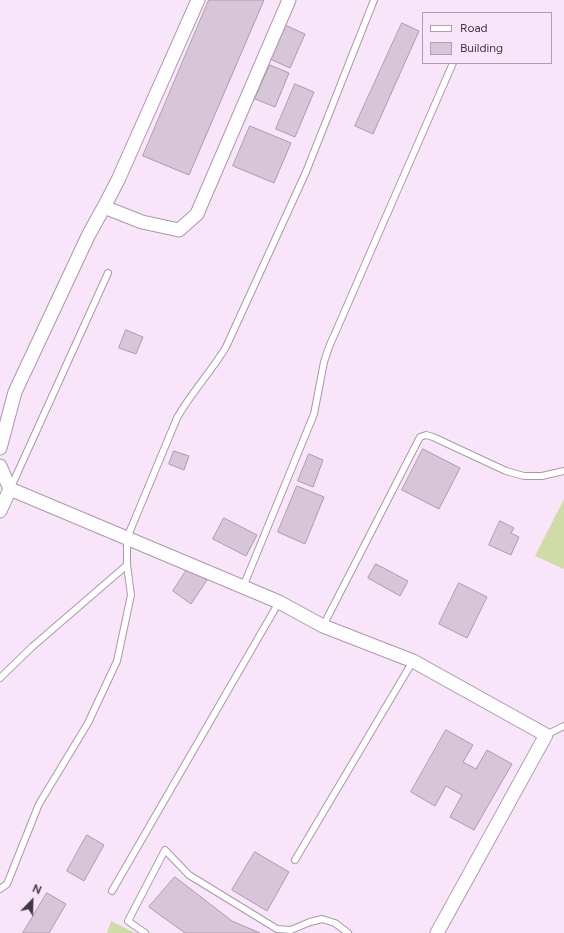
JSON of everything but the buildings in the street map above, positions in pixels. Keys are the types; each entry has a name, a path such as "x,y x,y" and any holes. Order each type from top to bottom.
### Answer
{"street":[{"path":"0,448 15,392 89,234 104,207 198,0"},
{"path":"104,207 142,222 179,230 197,214 289,0"},
{"path":"0,466 10,488 278,602 324,626 413,661 546,735 437,933"},
{"path":"0,511 10,488"}],"lane":[{"path":"0,889 7,884 39,804 88,723 117,660 131,595 127,565 127,538 177,418 184,406 219,360 226,347 306,172 374,0"},
{"path":"242,587 314,414 324,362 329,347 453,64"},
{"path":"10,488 108,273"},
{"path":"324,626 420,437 426,435 433,437 506,471 524,476 542,476 564,471"},
{"path":"0,678 32,647 127,565"},
{"path":"112,891 278,602"},
{"path":"295,860 413,661"},
{"path":"546,735 564,726"},
{"path":"145,933 128,920 165,850 189,875 277,929 291,930 322,919 335,923 348,933"}],"green space":[{"path":"564,499 564,569 535,556"},
{"path":"111,921 135,933 107,933"}]}
